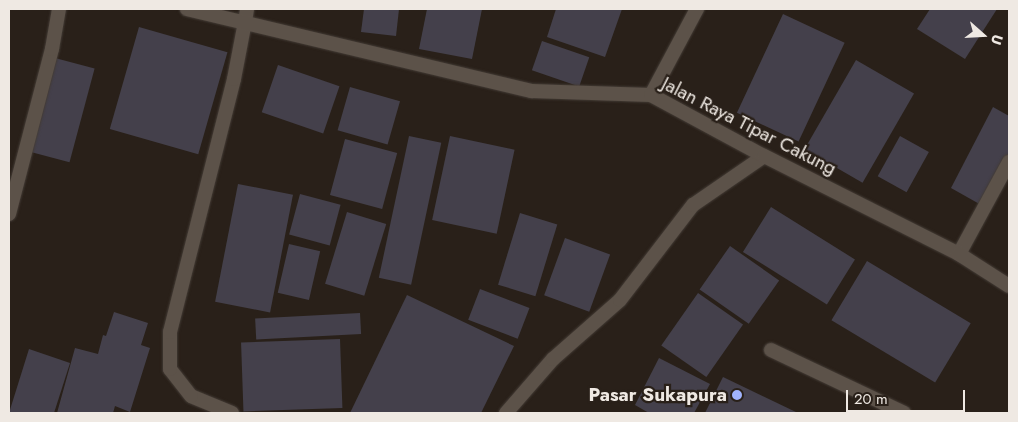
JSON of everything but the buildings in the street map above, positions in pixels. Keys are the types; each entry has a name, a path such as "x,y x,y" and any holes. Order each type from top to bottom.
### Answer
{"street":[{"path":"9,214 52,49 59,9"},
{"name":"Jalan Raya Tipar Cakung","path":"187,9 246,16 531,91 651,96 764,156 959,254 1009,286"},
{"path":"651,96 697,9"},
{"path":"232,413 191,396 170,369 170,332 234,79 246,16"},
{"path":"506,413 553,359 620,300 693,206 764,156"},
{"path":"959,254 1009,162"},
{"path":"771,350 904,413"}],"place":[{"name":"Pasar Sukapura","path":"737,395"}]}
